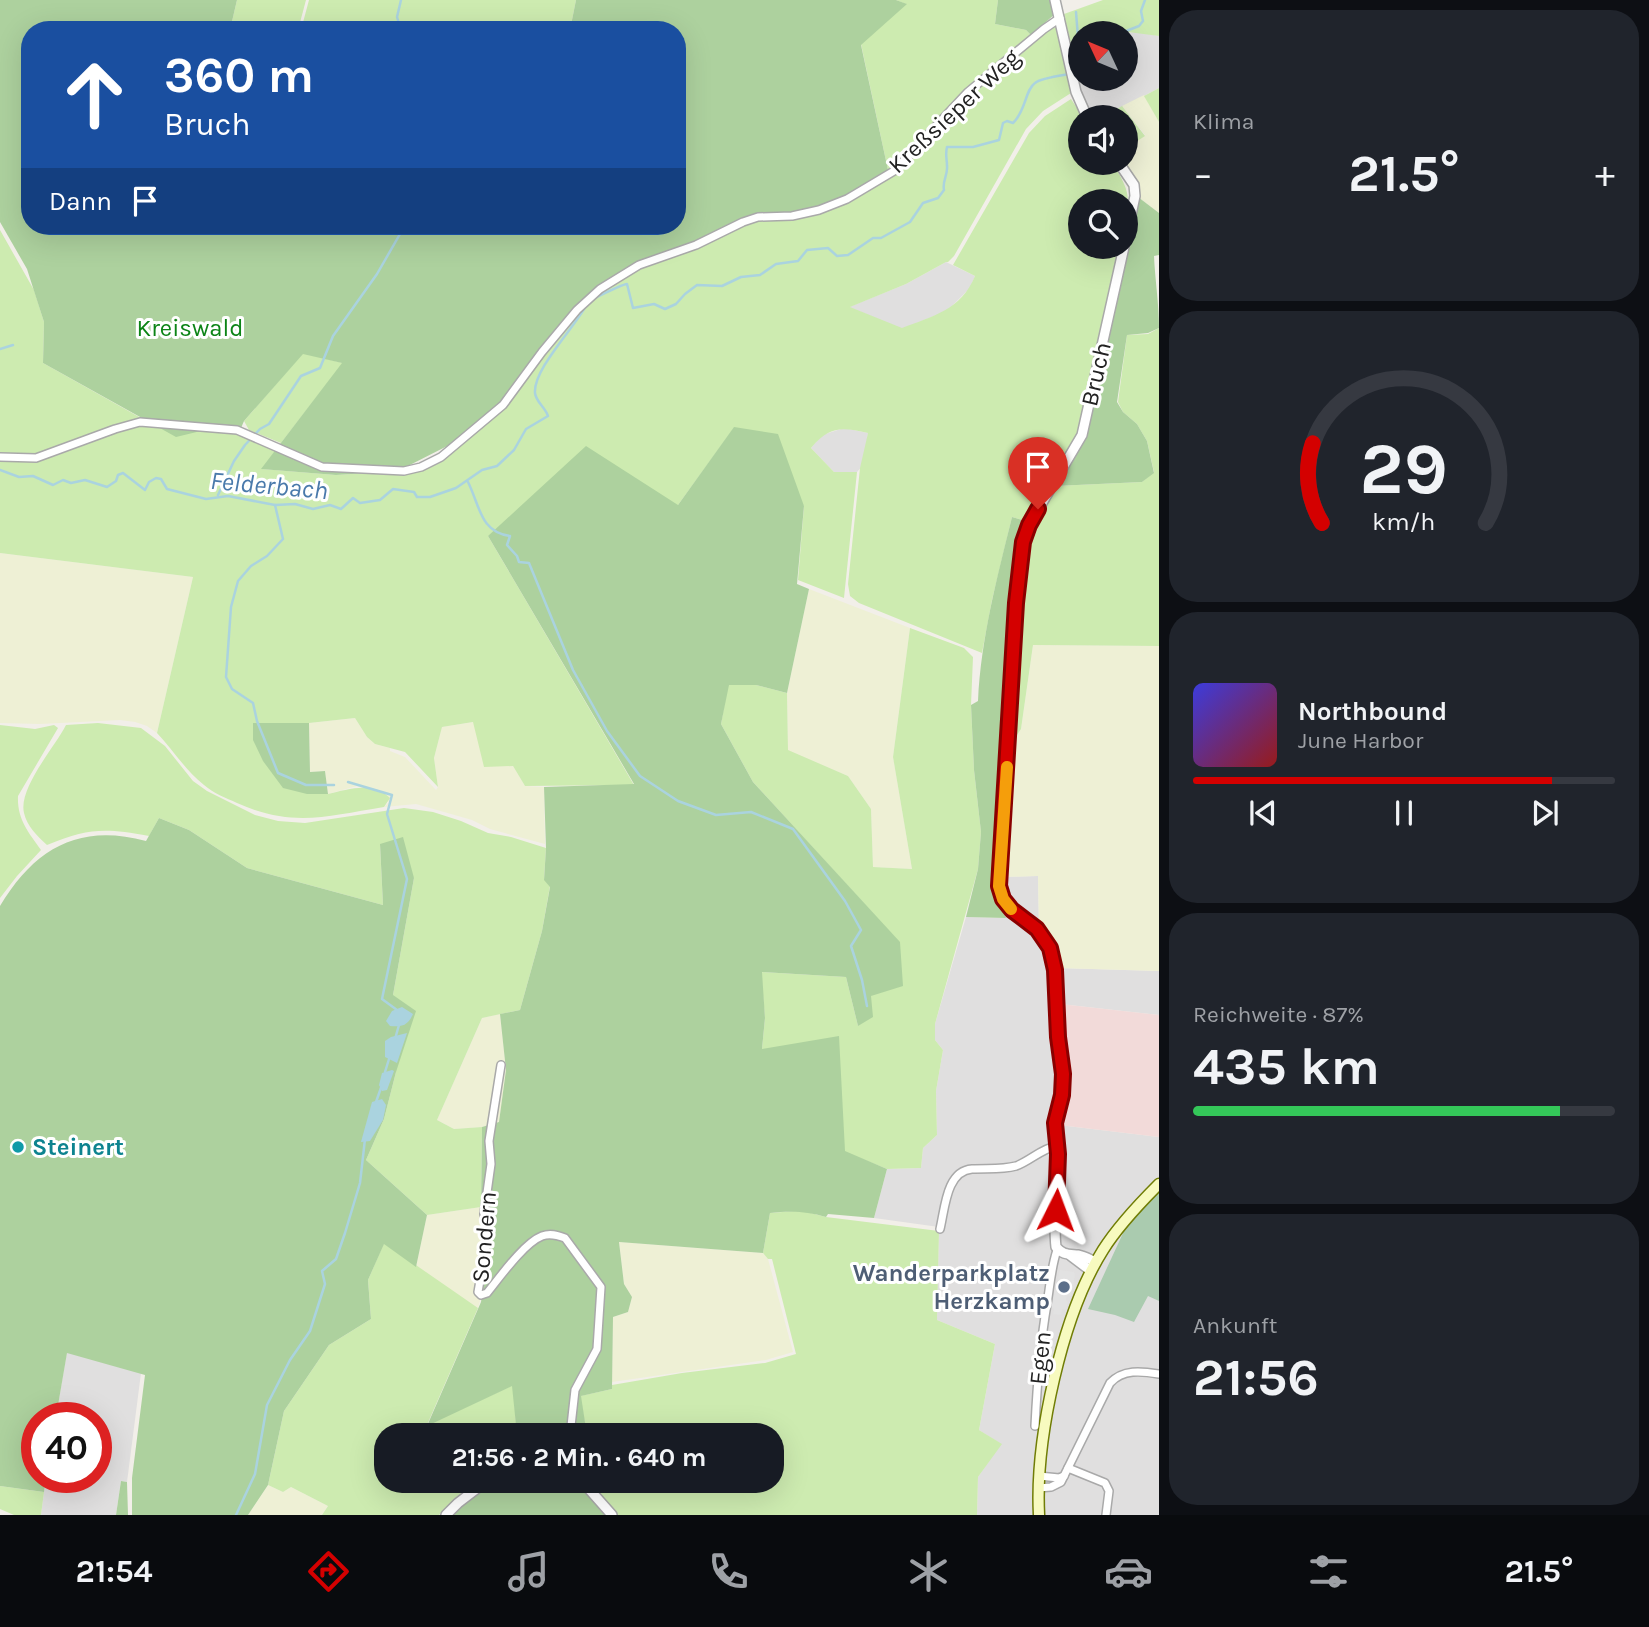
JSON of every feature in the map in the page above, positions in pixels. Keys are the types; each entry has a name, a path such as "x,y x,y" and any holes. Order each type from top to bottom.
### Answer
{"main road":[{"path":"1040,1515 1039,1476 1048,1405 1059,1359 1094,1267 1123,1224 1159,1184"}],"street":[{"path":"1055,0 1076,92 1082,105"},
{"name":"Kreßsieper Weg","path":"0,457 36,458 128,424 158,422 204,429 237,430 322,467 404,471 421,467 451,449 503,405 577,310 600,289 639,265 696,245 743,222 758,217 792,216 819,210 847,199 894,171 968,92 1060,17"},
{"name":"Bruch","path":"1003,823 1013,640 1023,542 1029,525 1082,435 1122,259"},
{"name":"Egen","path":"1003,823 999,886 1003,899 1012,910 1037,929 1050,948 1055,970 1058,1037 1063,1074 1062,1095 1055,1123 1058,1168 1055,1235 1057,1250 1038,1367 1035,1426"},
{"name":"Sondern","path":"501,1065 489,1141 491,1164 484,1214 488,1235 478,1292 481,1295 487,1293 527,1247 547,1235 565,1238 593,1275 600,1287 597,1349 575,1390 571,1423"},
{"path":"940,1229 948,1191 960,1173 968,1169 994,1170 1019,1165 1056,1146"},
{"path":"1057,1250 1094,1267"},
{"path":"1038,1488 1056,1485 1066,1472 1110,1383 1115,1378 1133,1371 1159,1374"},
{"path":"1039,1476 1059,1478 1066,1472"},
{"path":"1066,1472 1105,1483 1109,1491 1106,1515"},
{"path":"446,1515 471,1493"},
{"path":"593,1493 612,1515"}],"shaded area":[{"path":"1138,32 1159,36 1159,88 1127,105 1088,105 1081,91 1138,91"},
{"path":"946,262 975,276 970,288 947,311 902,329 849,307 906,284"},
{"path":"844,428 868,433 863,465 857,472 834,472 811,448 822,435"},
{"path":"1038,876 1039,928 1054,947 1058,968 1159,971 1159,1015 1060,1004 1067,1084 1059,1125 1159,1137 1159,1515 977,1515 978,1477 1001,1444 979,1430 995,1344 937,1320 939,1227 874,1218 887,1169 921,1168 923,1148 937,1135 936,1091 943,1050 935,1040 935,1024 966,917 1006,918 999,902 997,877"},
{"path":"1060,1004 1159,1015 1159,1137 1059,1125 1067,1084"},
{"name":"Wanderparkplatz Herzkamp","path":"1060,1270 1074,1272 1075,1275 1071,1296 1067,1295 1066,1310 1062,1309 1061,1315 1053,1314 1054,1309 1051,1308"},
{"path":"67,1352 141,1373 127,1482 121,1481 116,1515 41,1515 44,1493 112,1493 112,1402 59,1402"}],"green space":[{"name":"Kreiswald","path":"0,0 237,0 232,21 21,21 21,235 686,235 686,21 572,21 576,0 896,0 907,4 861,45 888,170 847,197 817,209 786,215 752,216 603,284 575,309 502,405 463,438 398,471 336,475 261,469 342,363 303,354 244,421 241,428 205,430 176,437 43,363 44,322 27,269 0,222"},
{"path":"237,0 306,0 300,21 232,21"},
{"path":"309,0 576,0 572,21 303,21"},
{"path":"896,0 998,0 995,24 1026,30 1031,35 966,89 888,170 861,44 906,4"},
{"path":"998,0 1051,0 1055,14 1031,35 1026,30 995,24"},
{"path":"1103,0 1159,0 1159,36 1138,33 1138,21 1068,21 1068,32 1064,14"},
{"path":"1053,27 1056,28 1068,79 1068,91 1071,93 1043,111 1026,129 954,256 948,262 906,284 850,307 902,328 945,310 962,297 975,276 953,265 1029,133 1045,116 1071,99 1075,105 1068,105 1068,175 1119,175 1126,189 1068,189 1068,259 1118,259 1077,440 1026,521 1012,517 982,653 859,603 850,596 848,584 860,468 868,433 836,430 824,436 811,448 834,472 857,472 844,598 798,580 804,506 734,428 678,505 488,536 634,785 525,786 513,766 484,767 473,722 442,727 434,758 438,787 405,752 375,744 355,718 309,723 253,723 328,794 369,788 390,798 384,807 293,818 257,811 211,790 191,773 157,733 193,577 0,553 0,460 32,461 143,424 237,433 277,449 262,469 336,475 398,471 399,474 429,466 487,424 507,405 542,355 578,311 605,288 654,261 696,247 758,220 798,217 839,206 894,173 973,90"},
{"path":"1159,88 1159,122 1144,96"},
{"path":"1144,95 1159,122 1159,213 1138,197 1138,184 1132,175 1138,175 1138,140 1145,135 1138,126 1138,105 1124,105"},
{"path":"1138,127 1145,136 1138,141"},
{"path":"1138,197 1159,213 1159,255 1154,256 1159,328 1148,333 1127,335 1117,402 1123,412 1137,424 1147,441 1154,473 1142,482 1055,486 1082,442 1125,259 1138,259"},
{"path":"0,230 34,290 44,322 43,363 141,418 28,458 0,456"},
{"path":"1159,328 1159,646 1033,645 1021,729 1013,741 1018,615 1029,530 1055,486 1142,482 1154,472 1147,441 1137,424 1123,412 1118,402 1127,335 1148,334"},
{"path":"303,353 343,363 281,443 249,430 244,421"},
{"path":"734,427 778,434 804,506 797,584 809,589 787,693 756,685 729,685 721,724 753,782 900,942 903,986 871,996 873,1017 858,1026 846,977 762,972 765,1018 762,1049 839,1036 845,1151 887,1169 874,1218 828,1214 826,1217 798,1212 770,1213 763,1253 619,1242 624,1284 632,1297 628,1312 613,1317 612,1389 581,1396 585,1423 516,1423 512,1386 428,1423 481,1302 491,1235 487,1217 481,1207 482,1127 499,1122 506,1070 500,1014 520,1010 542,931 550,887 544,880 544,787 634,784 488,536 586,446 678,505"},
{"path":"1012,517 1026,521 1018,542 1007,652 997,877 999,902 1006,918 966,917 978,869 981,832 974,770 971,705 978,701 986,631"},
{"path":"0,553 193,577 157,733 147,726 120,720 0,723"},
{"path":"809,589 910,628 893,757 912,869 873,867 871,809 848,776 788,751 787,693"},
{"path":"910,628 964,648 973,657 971,705 974,770 981,832 978,869 935,1024 935,1040 943,1050 936,1091 937,1135 923,1148 921,1168 887,1169 845,1152 762,1049 765,1018 761,972 846,977 858,1026 900,943 753,782 721,724 728,684 756,685 787,693 788,750 848,776 871,809 873,867 912,869 893,757"},
{"path":"1033,645 1159,646 1159,971 1058,968 1054,947 1039,928 1038,876 1003,877 1012,742 1021,729"},
{"path":"355,718 367,737 375,744 390,748 390,751 405,757 436,790 438,787 434,758 442,727 474,722 513,766 525,786 544,787 545,844 416,804 384,807 389,802 357,786 328,794 325,771 310,772 309,723"},
{"path":"98,723 141,728 165,746 193,781 255,815 278,821 305,823 404,808 433,812 488,833 546,848 544,879 550,886 542,931 520,1010 482,1018 437,1120 454,1129 482,1127 481,1207 427,1215 366,1160 384,1119 396,1072 393,995 414,878 380,845 383,905 247,868 189,830 159,818 149,836 97,831 74,835 47,845 25,818 26,792 66,725"},
{"path":"253,723 309,723 310,772 325,771 328,794 307,794 283,788 263,761 253,740"},
{"path":"0,725 35,729 54,725 58,728 18,796 21,818 41,850 0,898"},
{"path":"159,818 189,830 247,868 383,905 380,844 403,837 414,878 393,995 416,1011 384,1119 366,1160 427,1215 416,1267 384,1244 368,1280 371,1319 329,1345 284,1411 268,1485 248,1515 132,1515 132,1478 145,1375 67,1353 59,1402 21,1402 21,1489 0,1486 0,906 28,869 61,845 100,835 146,841"},
{"path":"500,1014 506,1070 499,1122 482,1127 454,1129 437,1120 482,1018"},
{"path":"1159,1189 1159,1301 1148,1296 1134,1322 1088,1309 1124,1231"},
{"path":"481,1207 486,1233 478,1290 482,1294 478,1308 416,1267 427,1215"},
{"path":"807,1212 826,1217 939,1231 937,1320 995,1344 979,1430 1002,1444 978,1477 977,1515 617,1515 596,1493 784,1493 784,1423 585,1423 580,1396 612,1389 612,1385 765,1363 796,1354 772,1259 768,1259 763,1253 770,1213"},
{"path":"619,1242 763,1253 768,1259 793,1352 766,1360 612,1382 613,1317 628,1312 632,1297 624,1284"},
{"path":"384,1243 478,1308 428,1423 374,1423 374,1493 462,1493 439,1515 322,1515 328,1506 291,1487 283,1492 268,1485 284,1411 329,1345 371,1319 368,1280"},
{"path":"513,1385 516,1423 431,1423"},
{"path":"121,1481 127,1482 128,1515 116,1515"},
{"path":"268,1485 283,1492 291,1487 328,1506 322,1515 248,1515"},
{"path":"0,1486 21,1489 21,1493 44,1493 41,1515 14,1515 0,1509"},
{"path":"476,1493 586,1493 605,1515 450,1515"}],"water":[{"path":"402,1007 413,1014 411,1018 404,1025 390,1026 386,1021 392,1011"},
{"path":"407,1033 397,1063 385,1057 385,1041"},
{"path":"394,1071 387,1090 382,1091 379,1085 382,1073"},
{"path":"382,1099 386,1105 383,1120 370,1141 361,1142 372,1102"}],"waterway":[{"path":"398,21 401,0"},
{"name":"Felderbach","path":"1138,26 1143,21 1141,11 1145,0"},
{"path":"1076,12 1077,21"},
{"name":"Felderbach","path":"595,298 627,284 633,308 654,304 665,309 676,304 697,285 722,286 741,277 760,275 776,264 798,261 807,250 828,248 837,256 848,255 873,238 881,238 910,222 923,203 938,198 944,190 947,147 973,147 999,140 1003,123 1013,123 1035,83 1068,74"},
{"path":"218,495 245,445 260,429 269,424 301,376 320,368 333,336 377,274 399,235"},
{"name":"Felderbach","path":"0,470 19,477 33,476 53,485 63,480 71,483 85,480 107,487 123,473 145,490 149,482 156,478 161,479 167,489 206,499 228,496 275,505 295,504 313,509 330,505 341,509 353,498 360,503 380,500 393,489 414,492 417,497 430,497 456,488 482,470 497,466 514,450 526,429 548,416 536,396 536,383 548,360 587,304"},
{"path":"0,349 13,345"},
{"path":"468,482 487,523 500,534 510,536 507,545 519,562 529,563 573,670 607,731 640,776 678,801 716,815 751,812 793,829 845,901 861,930 851,946 867,1006"},
{"path":"275,505 283,539 238,581 231,607 226,677 232,689 253,703 257,721 278,773 306,785 334,785"},
{"path":"348,782 392,795 387,814 407,879 382,999 397,1010"},
{"path":"395,1039 399,1025"},
{"path":"385,1072 389,1059"},
{"path":"376,1102 382,1085"},
{"path":"236,1515 255,1474 267,1405 290,1360 310,1331 325,1284 322,1271 336,1259 345,1233 360,1183 365,1139"}],"slow traffic":[{"path":"1007,767 999,886 1003,899 1011,909"}],"place":[{"name":"Steinert","path":"18,1147"},
{"name":"Wanderparkplatz Herzkamp","path":"1064,1287"}],"route":[{"path":"1038,509 1023,542 1016,603 999,886 1003,899 1012,910 1037,929 1050,948 1055,970 1058,1037 1063,1074 1062,1095 1055,1123 1058,1154 1056,1210"}]}
